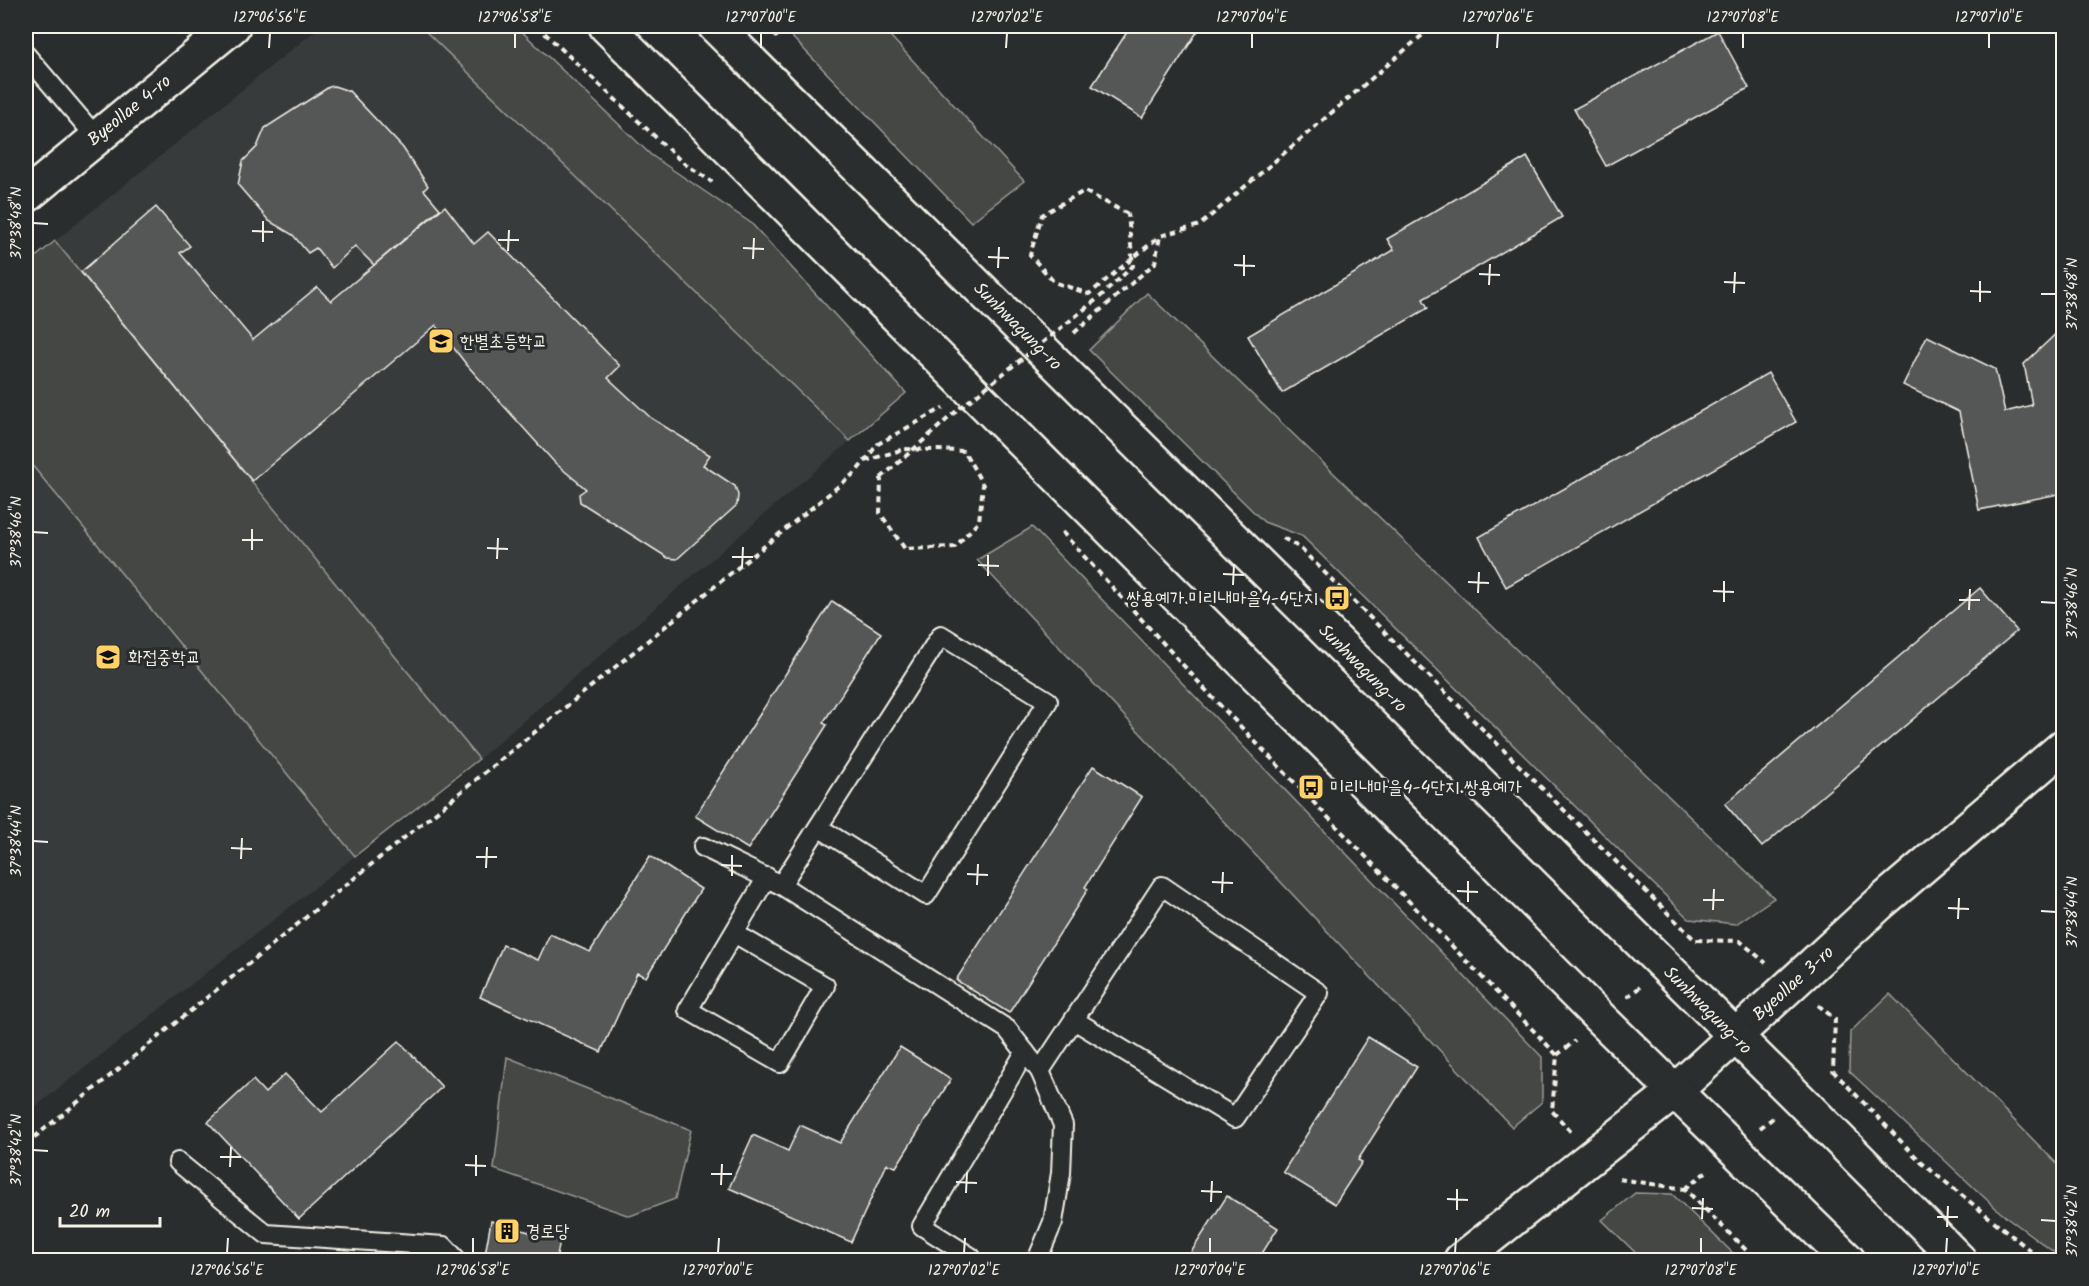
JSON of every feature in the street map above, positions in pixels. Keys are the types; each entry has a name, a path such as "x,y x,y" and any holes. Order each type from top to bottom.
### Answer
{"street":[{"name":"Byeollae 4-ro","path":"26,196 233,26"},
{"path":"606,26 1674,1092 1848,1260"},
{"name":"Sunhwagung-ro","path":"715,26 1959,1260"},
{"name":"Byeollae 3-ro","path":"1461,1260 1674,1092 1879,904 2064,746"}],"lane":[{"path":"26,55 96,137"},
{"path":"734,933 825,986 780,1063 688,1010 734,933 818,827 941,635 1048,701 926,895 818,827"},
{"path":"703,847 774,881 1007,1029 1040,1071 1063,1125 1061,1173 1053,1222 1037,1260"},
{"path":"1040,1071 1162,886 1319,993 1235,1118 1074,1020"},
{"path":"971,1257 922,1226 1025,1052"},
{"path":"178,1162 266,1234 444,1246 457,1260"}],"path":[{"path":"537,26 681,161 719,187"},
{"path":"865,461 904,449 916,450 964,452 983,486 979,522 955,547 905,549 880,513 881,478 908,455 916,447 960,408 1101,296 1133,266 1132,255 1129,225 1128,214 1084,191 1042,214 1030,255 1054,282 1089,294 1098,287 1125,265 1134,258 1160,237 1200,225 1433,26"},
{"path":"1068,338 1155,263 1160,237"},
{"path":"937,398 959,422"},
{"path":"26,1144 847,479 878,444 945,407"},
{"path":"1054,524 1214,699 1557,1055 1552,1111"},
{"path":"1835,1019 1833,1071 1922,1163 2042,1260"},
{"path":"1616,1179 1685,1189 1756,1260"}],"shaded area":[{"name":"한별초등학교","path":"321,26 420,26 850,441 479,759 55,241"},
{"path":"420,26 516,26 651,155 751,223 906,393 850,441"},
{"path":"784,26 881,26 1024,181 971,222 790,35"},
{"path":"55,241 479,759 355,856 26,458 26,265"},
{"path":"1147,293 1774,898 1736,924 1689,919 1302,536 1264,522 1089,350"},
{"name":"화접중학교","path":"26,458 355,856 26,1114"},
{"path":"1032,527 1542,1057 1542,1102 1512,1127 977,560"},
{"path":"1890,994 2063,1170 2063,1259 2000,1212 1849,1071 1850,1032"},
{"path":"507,1057 691,1130 675,1199 630,1216 494,1169"},
{"path":"1635,1193 1672,1194 1740,1260 1643,1260 1602,1220"}],"building":[{"path":"1131,26 1201,26 1142,118 1092,86"},
{"path":"1718,31 1749,88 1606,166 1574,109"},
{"path":"334,86 349,91 403,148 428,186 424,190 440,209 374,265 355,246 332,268 316,248 308,253 293,235 269,221 238,185 243,161 257,147 265,128"},
{"path":"1527,157 1562,217 1423,299 1428,308 1282,393 1248,336 1394,250 1387,239"},
{"name":"한별초등학교","path":"445,206 474,244 488,232 620,366 608,378 651,418 710,455 703,465 735,486 738,495 737,505 677,559 668,558 580,502 579,494 586,489 555,463 466,364 436,325 252,481 81,272 156,207 190,246 180,253 253,340 317,287 331,301"},
{"path":"2064,326 2064,493 1979,510 1959,412 1903,385 1927,336 1995,369 2005,412 2032,405 2024,364"},
{"path":"1768,373 1796,422 1506,587 1479,537"},
{"path":"1980,588 2017,631 1762,847 1725,804"},
{"path":"832,601 881,633 823,723 827,725 748,849 695,816"},
{"path":"1093,766 1142,797 1085,887 1088,889 1009,1013 956,980"},
{"path":"650,856 701,889 646,977 637,973 601,1052 480,997 503,945 538,960 550,934 590,952"},
{"path":"1368,1037 1417,1067 1358,1160 1362,1162 1335,1204 1283,1172"},
{"path":"399,1041 442,1087 299,1219 208,1122 253,1080 265,1093 285,1074 322,1112"},
{"path":"900,1047 951,1079 896,1167 887,1164 851,1242 729,1188 753,1135 788,1151 800,1125 840,1143"},
{"path":"1227,1196 1278,1228 1258,1260 1186,1260"},
{"name":"경로당","path":"491,1221 560,1241 556,1260 484,1260"}],"place":[{"name":"한별초등학교","path":"441,341"},
{"name":"쌍용예가.미리내마을4-4단지","path":"1337,598"},
{"name":"화접중학교","path":"108,657"},
{"name":"미리내마을4-4단지.쌍용예가","path":"1311,787"},
{"name":"경로당","path":"507,1231"}]}
